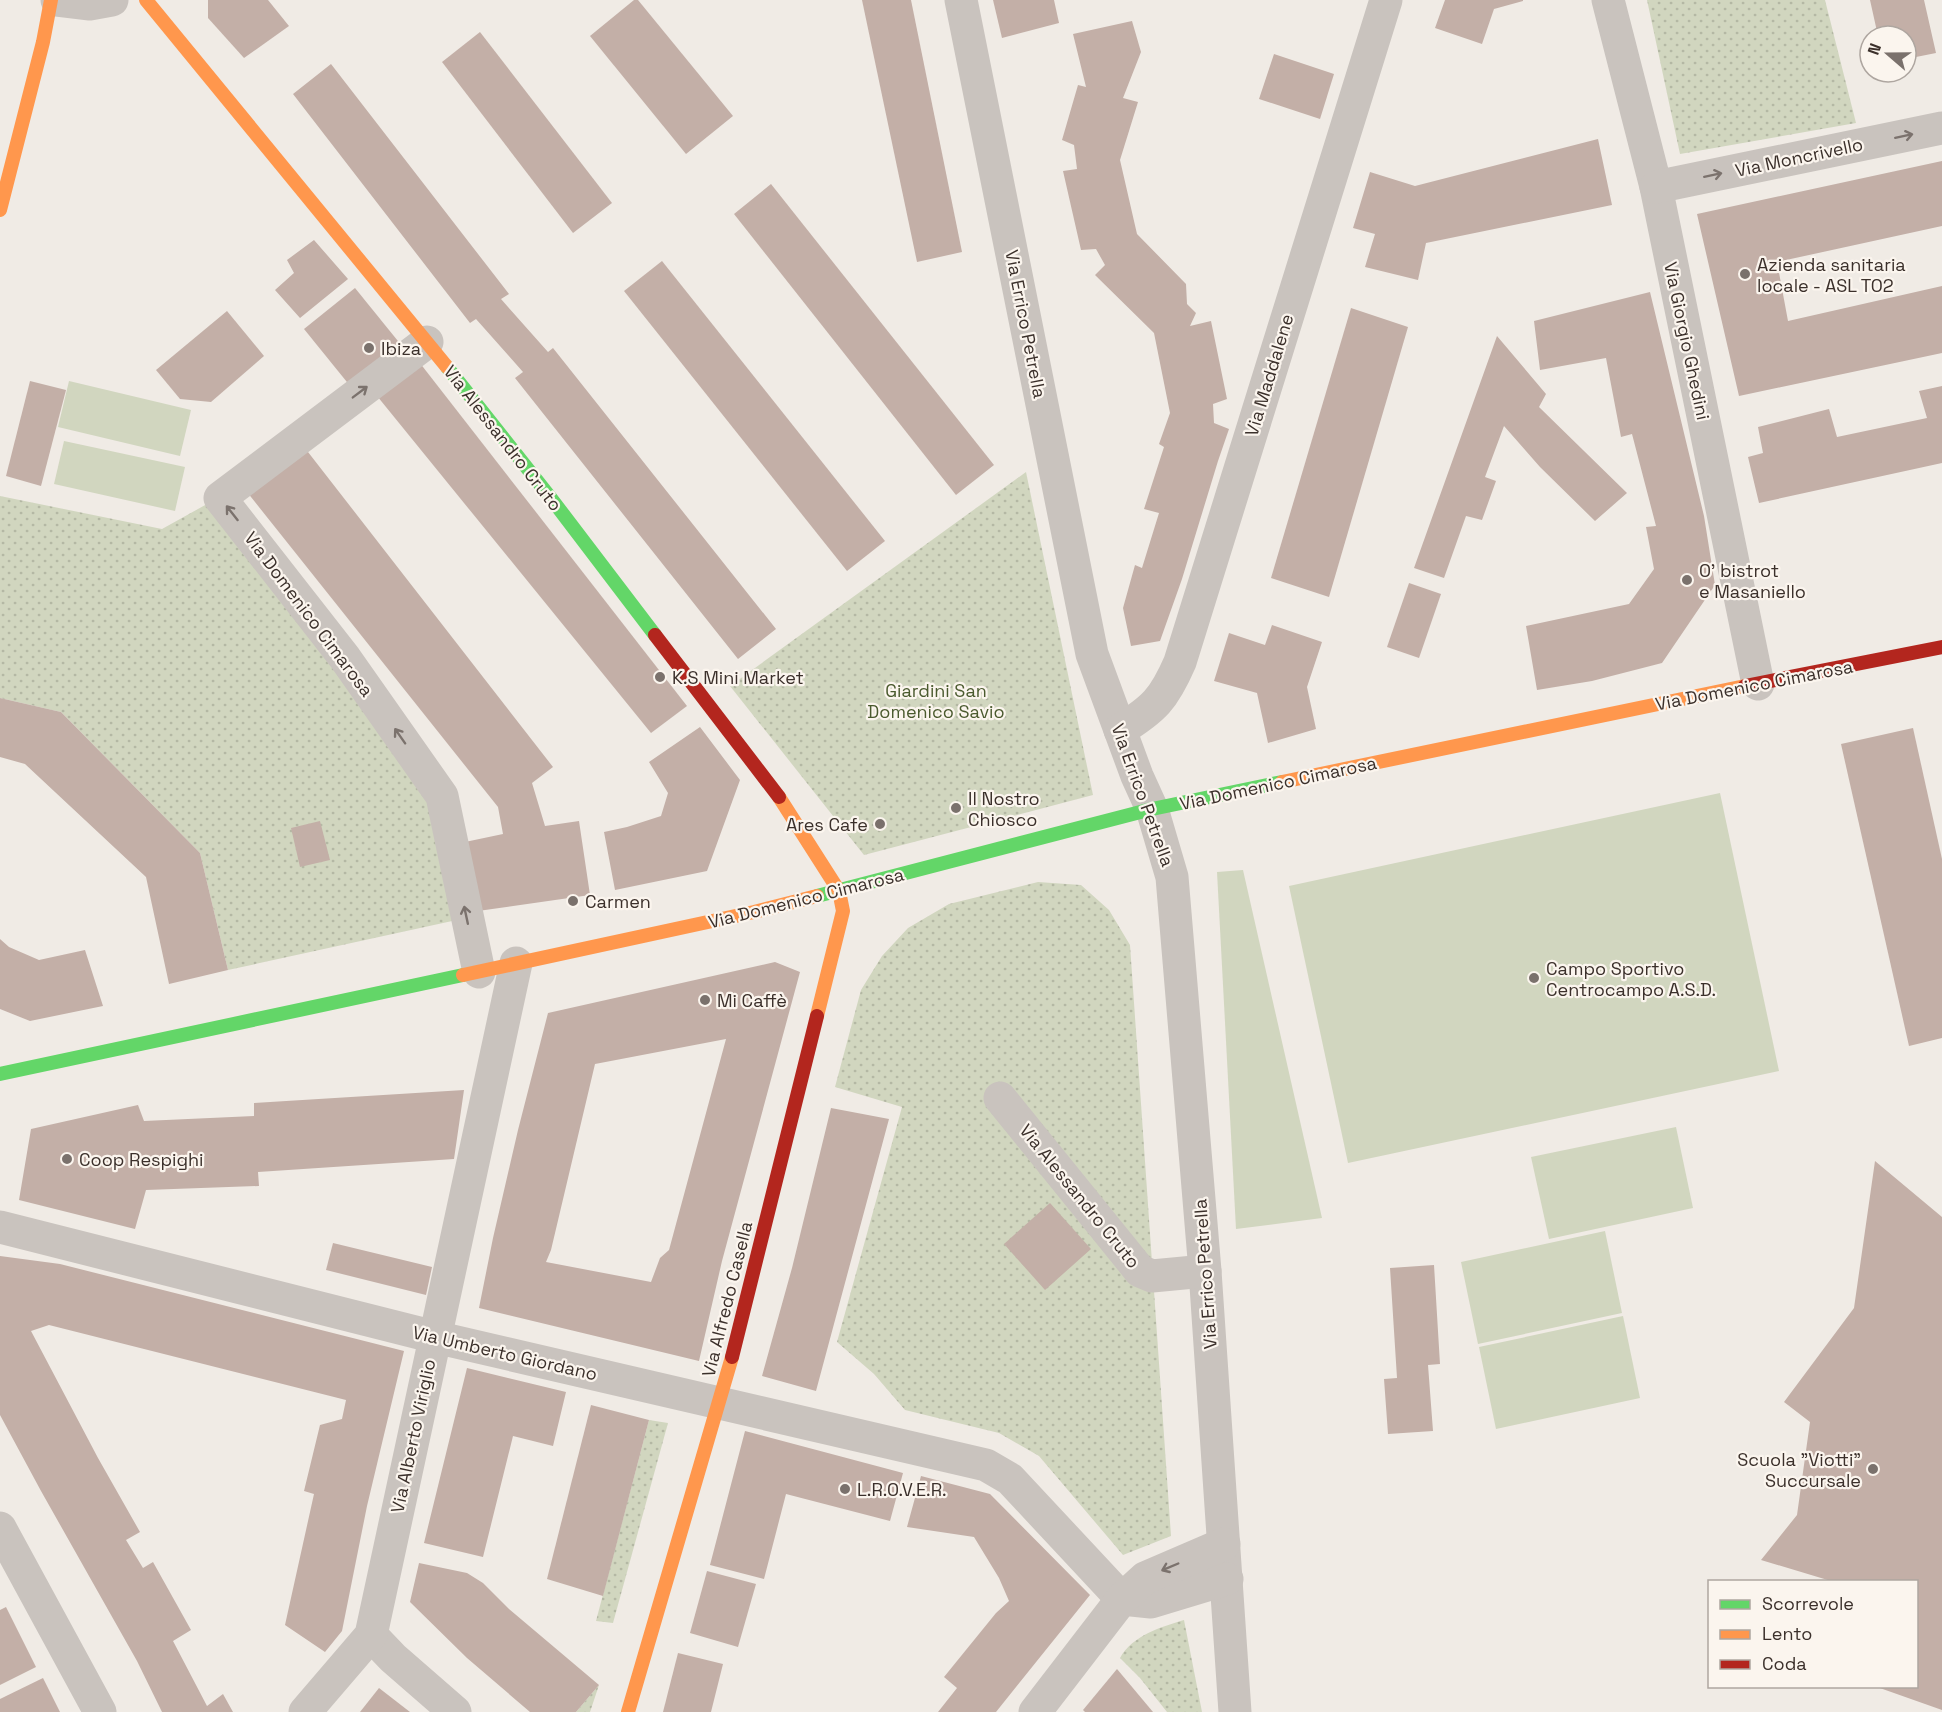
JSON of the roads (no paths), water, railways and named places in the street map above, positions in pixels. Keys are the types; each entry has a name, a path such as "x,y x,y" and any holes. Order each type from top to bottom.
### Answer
{"street":[{"path":"0,210 44,42 51,0"},
{"path":"57,0 90,4 112,0"},
{"name":"Via Alessandro Cruto","path":"146,0 427,342 550,497 781,800 839,891"},
{"name":"Via Errico Petrella","path":"961,0 1092,654 1152,809 1172,877 1205,1271 1235,1712"},
{"name":"Via Maddalene","path":"1120,730 1157,704 1180,662 1386,0"},
{"name":"Via Giorgio Ghedini","path":"1608,0 1656,187 1758,684"},
{"name":"Via Moncrivello","path":"1656,187 1942,128"},
{"name":"Via Domenico Cimarosa","path":"427,342 220,498 345,658 442,796 478,972"},
{"name":"Via Domenico Cimarosa","path":"0,1074 754,912 1152,809 1942,647"},
{"name":"Via Alfredo Casella","path":"627,1712 730,1365 843,911 839,891"},
{"name":"Via Alberto Viriglio","path":"306,1712 371,1635 516,963"},
{"name":"Via Alessandro Cruto","path":"1000,1098 1140,1272 1152,1276 1205,1271"},
{"name":"Via Umberto Giordano","path":"0,1227 435,1337 987,1465 1010,1479 1122,1599"},
{"path":"0,1528 100,1712"},
{"path":"1035,1712 1122,1599 1145,1578 1224,1544"},
{"path":"1122,1599 1151,1602 1227,1579"},
{"path":"371,1635 393,1658 455,1712"}],"place":[{"name":"Azienda sanitaria locale - ASL TO2","path":"1745,274"},
{"name":"Ibiza","path":"369,348"},
{"name":"O' bistrot e Masaniello","path":"1687,580"},
{"name":"K.S Mini Market","path":"660,677"},
{"name":"Il Nostro Chiosco","path":"956,808"},
{"name":"Ares Cafe","path":"880,824"},
{"name":"Carmen","path":"573,901"},
{"name":"Campo Sportivo Centrocampo A.S.D.","path":"1534,978"},
{"name":"Mi Caffè","path":"705,1000"},
{"name":"Coop Respighi","path":"67,1159"},
{"name":"Scuola \"Viotti\" Succursale","path":"1873,1469"},
{"name":"L.R.O.V.E.R.","path":"845,1489"}],"park label":[{"name":"Giardini San Domenico Savio","path":"936,700"}]}
